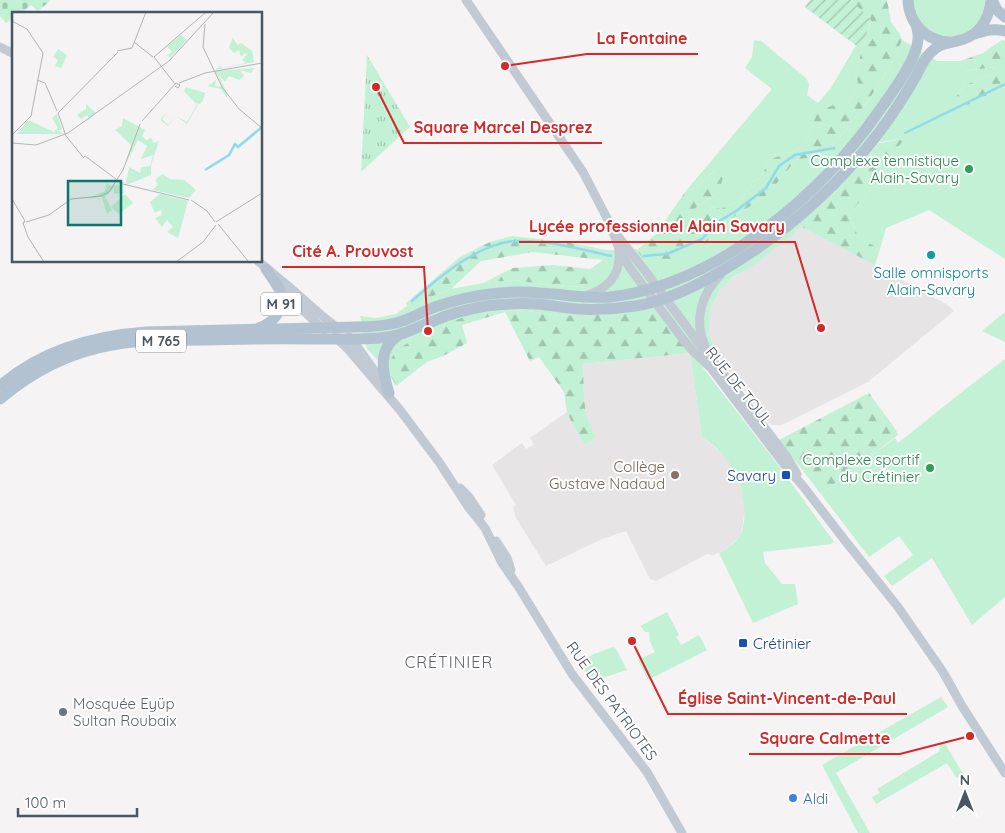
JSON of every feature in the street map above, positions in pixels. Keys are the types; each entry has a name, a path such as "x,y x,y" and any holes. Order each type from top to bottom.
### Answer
{"main road":[{"path":"992,0 997,10 1005,17"},
{"path":"971,36 986,21 992,0"},
{"path":"908,1 910,14 916,24 931,38 951,42 965,39 985,30 1005,31"},
{"name":"M 765","path":"0,400 31,376 54,364 81,353 110,345 168,340 245,339 337,333 391,324 448,303 495,293 527,292 578,297 608,297 632,294 673,282 701,270 762,232 827,174 873,120 908,68 916,51 918,39 916,24"},
{"name":"M 765","path":"0,386 14,375 58,350 105,336 135,333 322,328 351,339 376,338 400,334 458,312 494,305 535,304 575,309 598,309 631,306 660,300 703,282 730,266 784,229 813,205 878,134 903,98 927,56 936,47 951,42"},
{"name":"M 91","path":"255,329 270,322 277,316 281,299 279,290 262,265"},
{"name":"M 91","path":"390,393 384,373 384,355 389,344 400,334"}],"street":[{"path":"466,0 583,172 610,224 660,300"},
{"path":"0,47 12,53"},
{"path":"610,224 619,249 630,268 652,288"},
{"path":"578,297 599,290 614,276 618,266 619,249"},
{"name":"M 91","path":"262,265 290,298 322,328"},
{"name":"RUE DES PATRIOTES","path":"262,265 321,315 415,429 451,479 469,508 485,528 496,553 572,674 648,772 682,833"},
{"name":"RUE DE TOUL","path":"712,360 702,340 699,323 700,314 710,286 730,266"},
{"name":"RUE DE TOUL","path":"660,300 712,360 787,457 803,486"},
{"name":"RUE DE TOUL","path":"660,300 682,338 711,368 787,468 883,586 933,658 1005,773"},
{"name":"RUE DES PATRIOTES","path":"351,339 366,358 400,410"}],"shaded area":[{"path":"800,226 946,304 954,311 868,382 782,425 771,425 718,356 709,333 709,319 711,306 726,283 785,242"},
{"name":"Collège Gustave Nadaud","path":"690,353 702,437 722,453 732,467 743,496 745,509 741,535 721,552 713,555 707,554 656,581 650,579 626,531 602,539 546,566 516,518 513,507 516,505 492,465 522,443 526,449 534,445 530,438 567,412 585,445 596,438 586,415 583,364"}],"green space":[{"path":"0,0 51,0 38,11 31,5 22,12 12,12 12,19 6,23 0,16"},
{"path":"810,0 851,0 871,20 862,50 805,7"},
{"path":"851,0 887,0 891,22 902,40 892,63 868,101 842,135 823,155 796,160 767,195 735,216 699,250 673,259 645,262 637,250 656,234 685,192 697,187 716,169 723,178 718,193 691,211 677,233 680,238 695,231 712,207 721,209 742,199 750,186 762,175 769,160 806,145 818,112 838,103 847,105 859,86 855,73 871,21"},
{"path":"912,0 985,0 979,20 973,27 958,35 948,36 939,35 929,30 919,21"},
{"path":"754,40 761,41 807,79 809,85 807,95 818,103 831,88 856,45 862,50 855,73 859,86 847,105 812,125 806,145 769,160 762,175 750,186 742,199 721,209 712,207 695,231 680,238 677,233 691,211 718,193 716,169 697,187 685,192 772,89 745,68 752,57"},
{"path":"902,40 937,61 960,61 965,71 996,67 998,73 965,85 956,97 963,107 1005,87 1005,259 929,210 886,228 880,249 858,237 849,214 866,195 876,179 893,163 895,149 904,139 879,142 823,204 785,242 733,277 720,290 711,306 709,319 709,333 718,356 703,368 782,470 834,542 831,544 763,552 765,563 782,584 795,584 798,604 753,623 719,553 736,541 741,534 744,521 744,503 737,477 728,462 719,450 702,437 690,353 594,314 560,316 528,311 501,310 470,315 388,371 367,349 360,316 376,318 396,314 407,306 451,289 483,283 513,280 565,287 588,286 590,269 603,260 607,250 637,249 646,262 718,230 735,216 767,195 796,160 823,155 842,135 868,101 892,63"},
{"path":"1002,40 1005,41 1005,87 963,107 956,97 965,85 998,73 996,67 964,71 960,61 983,53"},
{"path":"367,55 410,127 361,172"},
{"path":"905,139 896,149 893,163 876,179 866,195 849,214 858,237 880,249 875,265 800,226 879,143"},
{"path":"512,236 565,242 607,250 603,260 532,252 481,261 451,289 407,306 406,303 460,257 490,242"},
{"path":"553,265 590,269 589,286 565,287 513,280 483,283 513,268"},
{"path":"649,308 660,317 690,353 583,364 586,415 596,438 585,445 567,412 564,392 539,357 530,361 505,312 462,325 467,343 427,362 396,386 388,371 392,357 399,348 442,325 470,315 501,310 528,311 560,316"},
{"path":"1005,312 1005,342 982,331"},
{"name":"Complexe sportif du Crétinier","path":"1005,359 1005,597 972,625 932,558 892,586 884,576 913,555 899,536 869,557 821,494 895,438 898,443"},
{"path":"869,393 898,435 821,494 779,440"},
{"path":"667,612 679,635 676,637 681,645 699,635 707,650 648,680 638,660 655,652 650,642 649,632 645,632 640,626"},
{"path":"613,647 616,649 627,670 596,680 606,693 603,694 582,667 584,664 582,660"},
{"path":"941,697 948,707 836,773 870,833 858,833 822,765"},
{"path":"944,742 963,774 956,778 947,763 876,804 872,797 880,793 877,789 940,751 939,744"}],"waterway":[{"path":"905,133 1005,84"},
{"path":"644,256 667,254 702,239 718,222 766,188 779,166 795,155 834,148"},
{"path":"412,301 460,263 474,254 502,243 516,241 540,242 564,245 611,256"}],"place":[{"name":"La Fontaine","path":"505,66"},
{"name":"Square Marcel Desprez","path":"376,87"},
{"name":"Complexe tennistique Alain-Savary","path":"969,169"},
{"name":"Salle omnisports Alain-Savary","path":"931,255"},
{"name":"Lycée professionnel Alain Savary","path":"821,328"},
{"name":"Cité A. Prouvost","path":"428,331"},
{"name":"Complexe sportif du Crétinier","path":"930,468"},
{"name":"Collège Gustave Nadaud","path":"675,475"},
{"name":"Savary","path":"786,475"},
{"name":"Église Saint-Vincent-de-Paul","path":"632,641"},
{"name":"Crétinier","path":"743,643"},
{"name":"Mosquée Eyüp Sultan Roubaix","path":"63,712"},
{"name":"Square Calmette","path":"970,736"},
{"name":"Aldi","path":"793,798"}],"district":[{"name":"CRÉTINIER","path":"449,662"}]}
